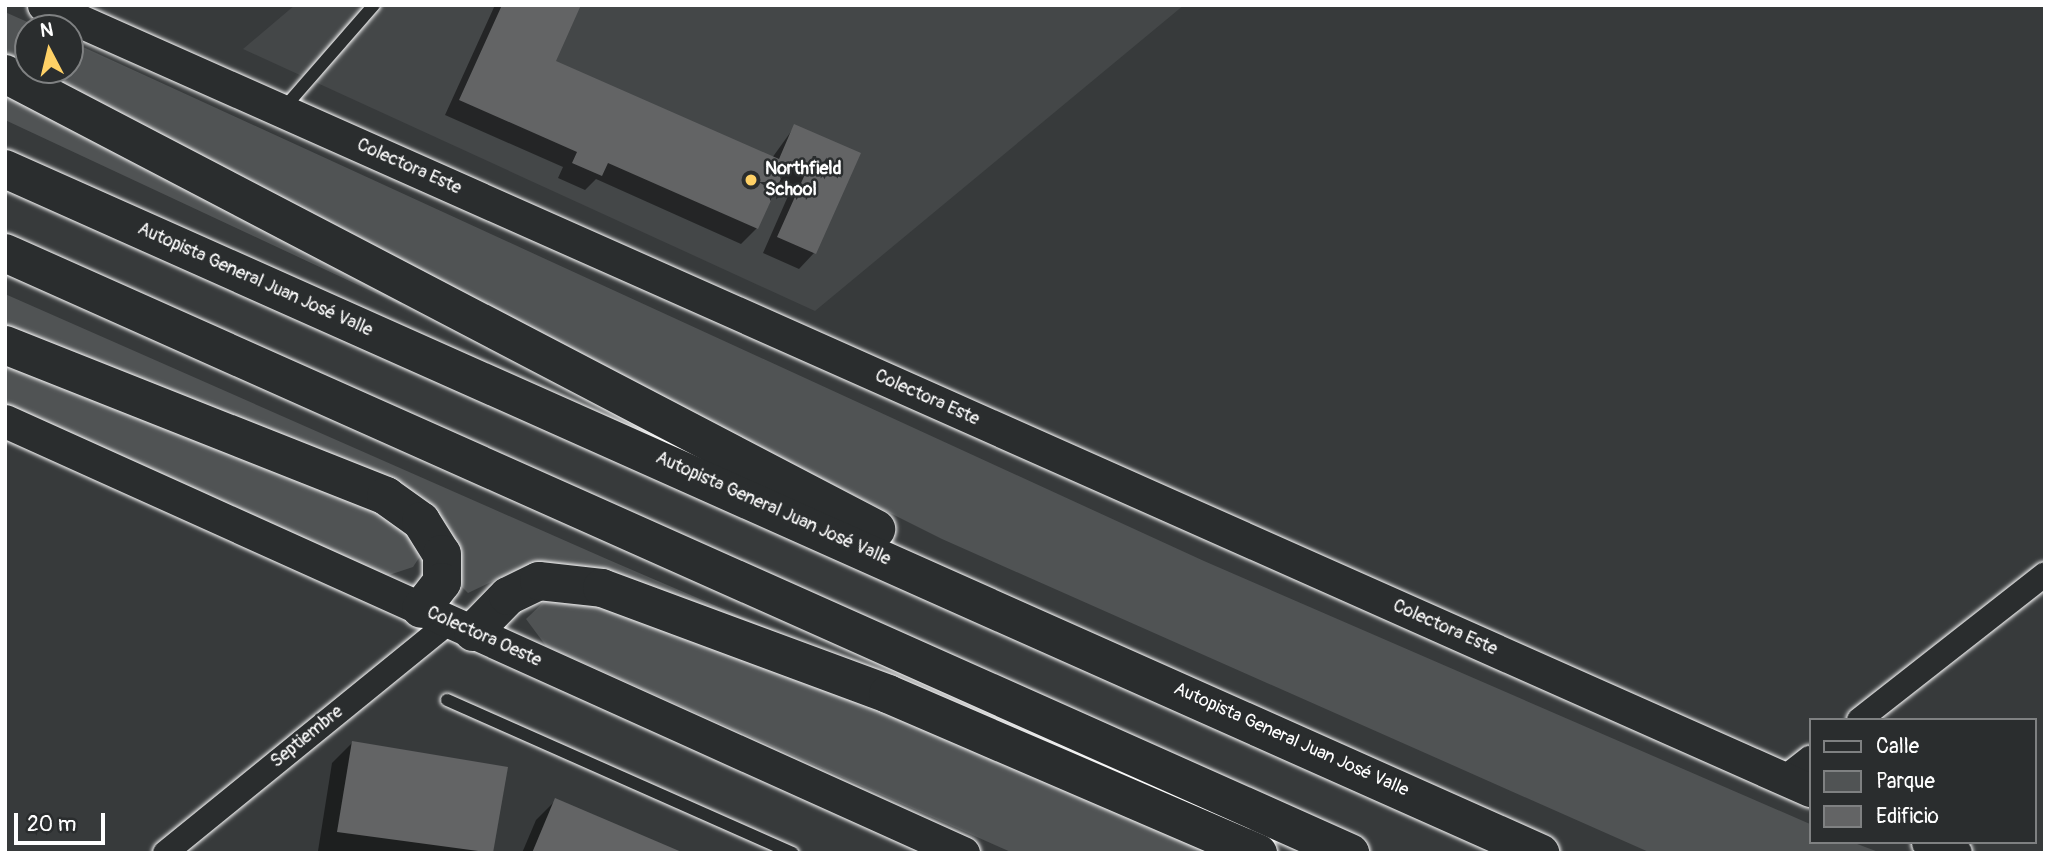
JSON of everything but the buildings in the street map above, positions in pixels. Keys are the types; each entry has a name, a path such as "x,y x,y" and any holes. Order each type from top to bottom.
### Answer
{"highway":[{"path":"5,74 1194,695"},
{"name":"Autopista General Juan José Valle","path":"5,169 1194,695 1540,853"},
{"path":"5,253 1350,853"},
{"path":"5,345 386,496 421,522 442,554 442,582 448,621 539,581 602,587 888,694 1258,853"}],"street":[{"name":"Colectora Este","path":"44,5 1797,784"},
{"name":"Colectora Oeste","path":"5,421 963,853"},
{"path":"1862,718 2045,575"},
{"name":"Septiembre","path":"165,853 448,621"},
{"path":"1797,784 1808,762"},
{"path":"1933,844 1955,853"}],"lane":[{"path":"281,111 374,5"},
{"path":"447,700 793,853"}],"shaded area":[{"name":"Northfield School","path":"295,5 1184,5 815,311 243,49"}],"green space":[{"path":"5,12 14,16 14,60 5,55"},
{"path":"84,47 1204,561 1808,823 1808,844 1857,844 1881,853 1651,853 942,539 626,381 60,84 84,84"},
{"path":"5,84 408,295 401,305 5,120"},
{"path":"5,294 805,644 548,564 525,566 468,593 462,587 456,544 365,474 5,326"},
{"path":"5,356 405,521 421,555 413,567 383,577 5,405"},
{"path":"549,597 622,603 1223,853 1013,853 546,646 526,619"}],"place":[{"name":"Northfield School","path":"751,180"}]}
